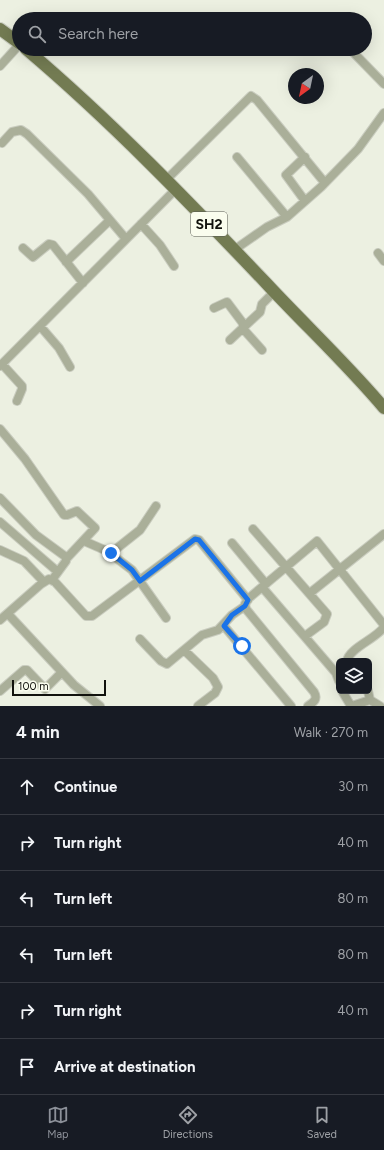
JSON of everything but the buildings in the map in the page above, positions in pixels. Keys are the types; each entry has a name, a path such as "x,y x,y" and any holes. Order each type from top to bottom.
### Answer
{"main road":[{"path":"0,29 12,38"},
{"name":"SH2","path":"34,56 99,115 166,180 347,367 384,408"}],"street":[{"path":"0,66 12,52"},
{"path":"357,56 384,84"},
{"path":"166,180 251,96 326,182"},
{"path":"234,250 267,227 287,217 306,201 358,149 383,118"},
{"path":"2,143 12,132 21,130 88,194 126,239"},
{"path":"237,157 287,217"},
{"path":"305,157 286,175 306,201"},
{"path":"17,401 22,386 1,365 175,190"},
{"path":"66,262 110,220"},
{"path":"142,224 160,245 174,266"},
{"path":"23,248 33,257 50,244 83,283"},
{"path":"378,253 384,261"},
{"path":"230,340 260,312 262,304 274,292"},
{"path":"214,308 227,302 242,322 245,331 262,350"},
{"path":"40,326 59,348 70,367"},
{"path":"0,429 25,459 64,514 67,515 77,511 95,528 66,559 58,572 0,620"},
{"path":"0,498 36,535 66,559"},
{"path":"111,553 144,526 156,506"},
{"path":"0,522 58,572"},
{"path":"253,529 324,610 327,618 304,636"},
{"path":"310,593 384,534"},
{"path":"0,550 24,562 89,617 140,581 195,539 199,540 314,692 315,700 308,706"},
{"path":"84,541 111,553 132,570 166,618"},
{"path":"140,639 163,664 170,663 202,635 218,630 224,626 232,615 264,585 317,542 384,626 379,633 350,654 348,658"},
{"path":"232,543 304,636 336,673"},
{"path":"8,614 74,685 100,706"},
{"path":"224,626 291,706"},
{"path":"185,651 214,678 218,687 215,693 198,706"},
{"path":"0,691 24,670 27,670 44,689 62,672"},
{"path":"344,694 351,706 370,700"},
{"path":"369,694 370,700 380,706"}],"route":[{"path":"111,553 122,564 132,570 140,581 195,539 199,540 248,600 246,601 245,606 232,615 224,626 242,646"}]}
